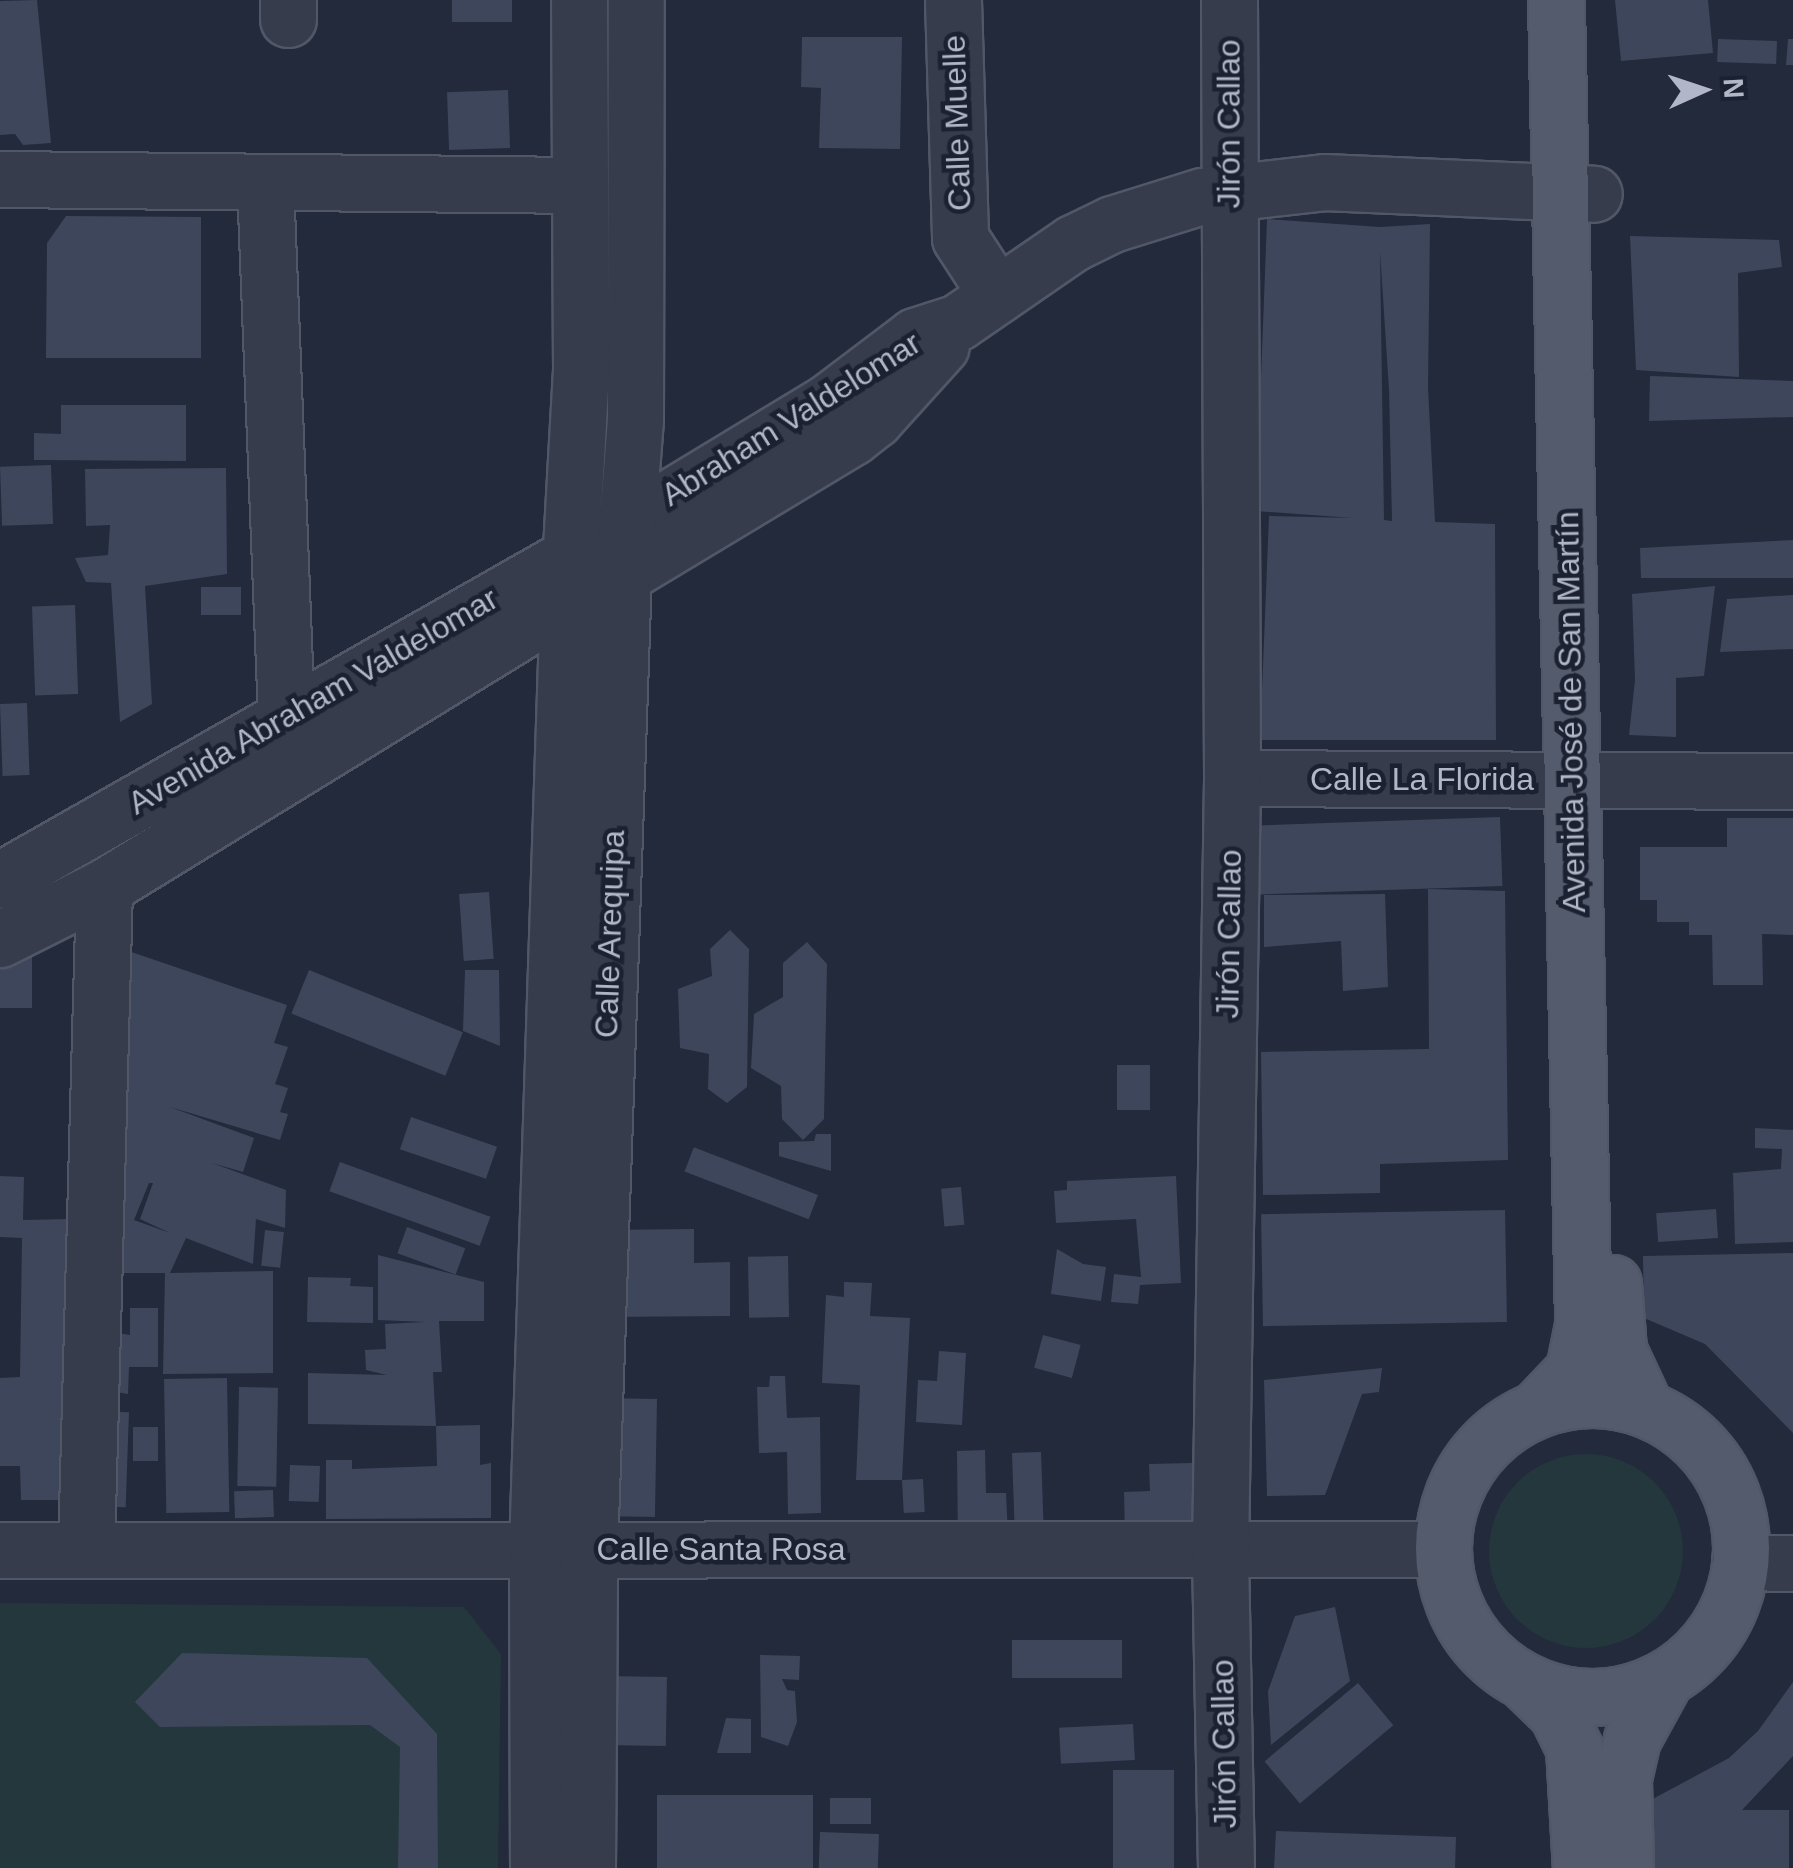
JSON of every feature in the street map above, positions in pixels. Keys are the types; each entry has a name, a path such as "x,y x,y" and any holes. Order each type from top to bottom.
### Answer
{"main road":[{"name":"Avenida José de San Martín","path":"1556,0 1577,193"},
{"name":"Avenida José de San Martín","path":"1538,1408 1574,1370 1582,1350 1583,1325 1588,780 1577,193 1590,0"},
{"name":"Avenida José de San Martín","path":"1588,780 1614,1326 1623,1365 1646,1408"},
{"path":"1526,1684 1572,1698 1620,1696 1665,1679 1702,1649 1717,1630 1736,1586 1767,1562 1718,1469 1698,1444 1646,1408 1592,1398 1538,1408 1495,1434 1466,1466 1448,1505 1442,1549 1448,1590 1465,1628 1492,1661 1558,1713 1574,1748 1580,1868"},
{"path":"1626,1868 1624,1778 1632,1739 1665,1679"}],"street":[{"name":"Calle Arequipa","path":"579,0 581,370 570,578 563,1549 587,1868"},
{"name":"Calle Arequipa","path":"538,1868 563,1549 635,419 636,0"},
{"name":"Calle Muelle","path":"953,0 960,238 977,308"},
{"name":"Jirón Callao","path":"1226,1868 1220,1552 1232,778 1229,0"},
{"path":"0,179 578,186"},
{"name":"Abraham Valdelomar","path":"625,549 852,437 931,360 977,308 1073,243 1112,224 1157,208 1228,192 1324,182 1577,193"},
{"path":"264,184 286,715"},
{"name":"Avenida Abraham Valdelomar","path":"0,880 286,715 625,549"},
{"name":"Avenida Abraham Valdelomar","path":"0,939 104,887 570,578"},
{"name":"Calle La Florida","path":"1232,778 1793,781"},
{"path":"86,1550 104,887"},
{"name":"Calle Santa Rosa","path":"0,1550 1442,1549"}],"shaded area":[{"path":"1586,1454 1623,1462 1654,1483 1675,1514 1683,1551 1675,1588 1654,1619 1623,1640 1586,1648 1549,1640 1518,1619 1497,1588 1489,1551 1497,1514 1518,1483 1549,1462"},
{"path":"0,1603 464,1607 501,1654 498,1868 0,1868"}],"building":[{"path":"37,0 51,143 23,145 15,134 0,135 0,1"},
{"path":"452,0 512,0 512,22 452,22"},
{"path":"1615,0 1708,0 1713,53 1621,61"},
{"path":"802,37 902,37 900,149 819,148 821,88 801,87"},
{"path":"1718,39 1777,41 1776,64 1717,62"},
{"path":"1788,39 1793,39 1793,65 1786,65"},
{"path":"508,90 510,148 449,150 447,92"},
{"path":"66,216 201,217 201,358 46,358 47,243"},
{"path":"1267,219 1380,227 1430,224 1428,388 1435,522 1495,524 1496,740 1260,740 1269,516 1353,518 1256,511","holes":["1380,251 1392,521 1384,520"]},
{"path":"1630,236 1779,240 1782,267 1738,273 1739,377 1636,370"},
{"path":"1650,376 1793,381 1793,417 1649,421"},
{"path":"61,405 186,405 186,461 34,460 34,433 61,434"},
{"path":"51,465 53,524 2,526 0,467"},
{"path":"226,468 227,574 145,586 152,704 120,722 111,583 86,582 75,558 108,555 110,525 86,526 85,469"},
{"path":"1793,540 1793,578 1641,578 1640,548"},
{"path":"1715,586 1704,676 1676,678 1676,737 1629,735 1635,680 1632,594"},
{"path":"201,587 241,587 241,615 201,615"},
{"path":"1793,595 1793,649 1720,652 1727,599"},
{"path":"75,605 78,694 35,695 32,607"},
{"path":"27,703 30,775 3,776 0,704"},
{"path":"1500,817 1502,886 1260,894 1257,825"},
{"path":"1727,818 1793,818 1793,935 1762,934 1763,985 1713,985 1712,935 1689,935 1689,922 1657,922 1657,900 1640,900 1640,847 1727,847"},
{"path":"1428,889 1505,891 1508,1160 1380,1164 1380,1193 1263,1195 1261,1052 1429,1049"},
{"path":"489,892 494,959 464,961 459,894"},
{"path":"1385,894 1388,987 1343,991 1341,941 1264,947 1264,895"},
{"path":"730,930 749,949 747,1087 727,1103 708,1089 709,1054 680,1048 678,989 712,976 710,949"},
{"path":"807,942 827,964 824,1119 803,1140 782,1119 781,1086 751,1068 754,1014 783,997 783,963"},
{"path":"105,943 287,1005 274,1043 288,1047 275,1084 288,1088 280,1112 288,1114 280,1140 170,1107 254,1138 243,1172 212,1163 286,1190 285,1228 256,1219 253,1264 186,1238 170,1273 273,1271 273,1373 163,1374 165,1273 96,1273","holes":["149,1183 153,1183 140,1219 170,1233 134,1220"]},
{"path":"0,948 32,948 32,1008 0,1008"},
{"path":"309,970 463,1032 445,1076 291,1014"},
{"path":"465,970 499,970 500,1046 463,1031"},
{"path":"1117,1065 1150,1065 1150,1110 1117,1110"},
{"path":"411,1117 497,1147 486,1179 400,1149"},
{"path":"1755,1128 1793,1130 1793,1242 1735,1244 1733,1173 1781,1169 1782,1149 1755,1148"},
{"path":"816,1134 831,1134 831,1171 779,1156 779,1142 814,1141"},
{"path":"694,1147 818,1195 809,1219 685,1172"},
{"path":"340,1162 490,1217 480,1246 329,1191"},
{"path":"0,1176 24,1177 23,1220 69,1219 68,1500 21,1500 20,1466 0,1466 0,1378 20,1377 22,1238 0,1237"},
{"path":"1176,1176 1181,1283 1140,1285 1138,1304 1111,1302 1114,1274 1141,1277 1136,1219 1056,1223 1054,1191 1067,1190 1067,1181"},
{"path":"961,1187 964,1225 944,1227 941,1189"},
{"path":"1716,1209 1718,1238 1658,1242 1656,1213"},
{"path":"1505,1210 1507,1322 1263,1326 1261,1214"},
{"path":"407,1227 465,1248 456,1275 397,1253"},
{"path":"694,1229 694,1263 730,1262 730,1316 604,1317 603,1230"},
{"path":"265,1230 284,1232 280,1268 261,1266"},
{"path":"1057,1249 1083,1264 1106,1267 1101,1301 1051,1294"},
{"path":"1793,1253 1793,1433 1705,1344 1644,1318 1643,1256"},
{"path":"378,1255 484,1282 484,1321 439,1321 442,1372 433,1372 436,1426 308,1424 308,1373 387,1375 366,1370 365,1350 386,1349 385,1324 425,1322 378,1320"},
{"path":"788,1256 789,1317 749,1318 748,1257"},
{"path":"308,1277 351,1278 350,1286 373,1287 373,1323 307,1322"},
{"path":"844,1282 872,1283 870,1316 910,1318 902,1480 856,1480 860,1385 822,1383 826,1295 844,1297"},
{"path":"130,1308 158,1308 158,1367 129,1367 128,1394 93,1388 96,1330 130,1335"},
{"path":"1043,1335 1081,1345 1072,1378 1034,1368"},
{"path":"939,1351 966,1353 962,1425 916,1422 918,1380 937,1381"},
{"path":"1382,1368 1379,1392 1362,1394 1325,1495 1267,1496 1264,1380"},
{"path":"770,1376 785,1376 787,1418 820,1417 821,1513 788,1514 787,1452 759,1453 757,1387 769,1387"},
{"path":"227,1378 229,1512 166,1513 164,1379"},
{"path":"239,1387 278,1388 276,1487 237,1486"},
{"path":"601,1398 657,1399 655,1517 599,1516"},
{"path":"91,1411 129,1412 126,1507 88,1506"},
{"path":"480,1425 480,1465 491,1463 491,1518 326,1519 326,1460 352,1460 352,1469 437,1466 436,1426"},
{"path":"133,1427 158,1427 158,1461 133,1461"},
{"path":"985,1450 986,1493 1006,1493 1008,1536 958,1545 957,1451"},
{"path":"1041,1452 1044,1537 1015,1538 1012,1453"},
{"path":"1192,1463 1193,1535 1125,1536 1124,1492 1150,1491 1149,1464"},
{"path":"290,1465 320,1466 319,1502 289,1501"},
{"path":"923,1479 925,1512 904,1513 902,1480"},
{"path":"273,1490 274,1517 235,1518 234,1491"},
{"path":"1335,1607 1350,1681 1271,1745 1268,1691 1295,1616"},
{"path":"1012,1640 1122,1640 1122,1678 1012,1678"},
{"path":"182,1653 367,1658 437,1734 438,1868 398,1868 400,1747 370,1725 160,1727 135,1702"},
{"path":"760,1655 800,1656 799,1680 782,1679 787,1690 795,1691 797,1722 788,1746 761,1737"},
{"path":"605,1676 667,1677 666,1746 604,1745"},
{"path":"1793,1682 1793,1756 1742,1810 1789,1810 1789,1868 1650,1868 1649,1801 1729,1758 1758,1731"},
{"path":"1358,1683 1393,1725 1300,1804 1265,1761"},
{"path":"726,1718 751,1719 751,1753 717,1753"},
{"path":"1133,1724 1135,1760 1061,1764 1059,1728"},
{"path":"1113,1770 1174,1770 1174,1868 1113,1868"},
{"path":"657,1795 813,1795 813,1868 657,1868"},
{"path":"830,1798 871,1798 871,1824 830,1824"},
{"path":"1276,1831 1456,1837 1455,1868 1274,1868"},
{"path":"820,1832 879,1834 878,1868 819,1868"}]}
